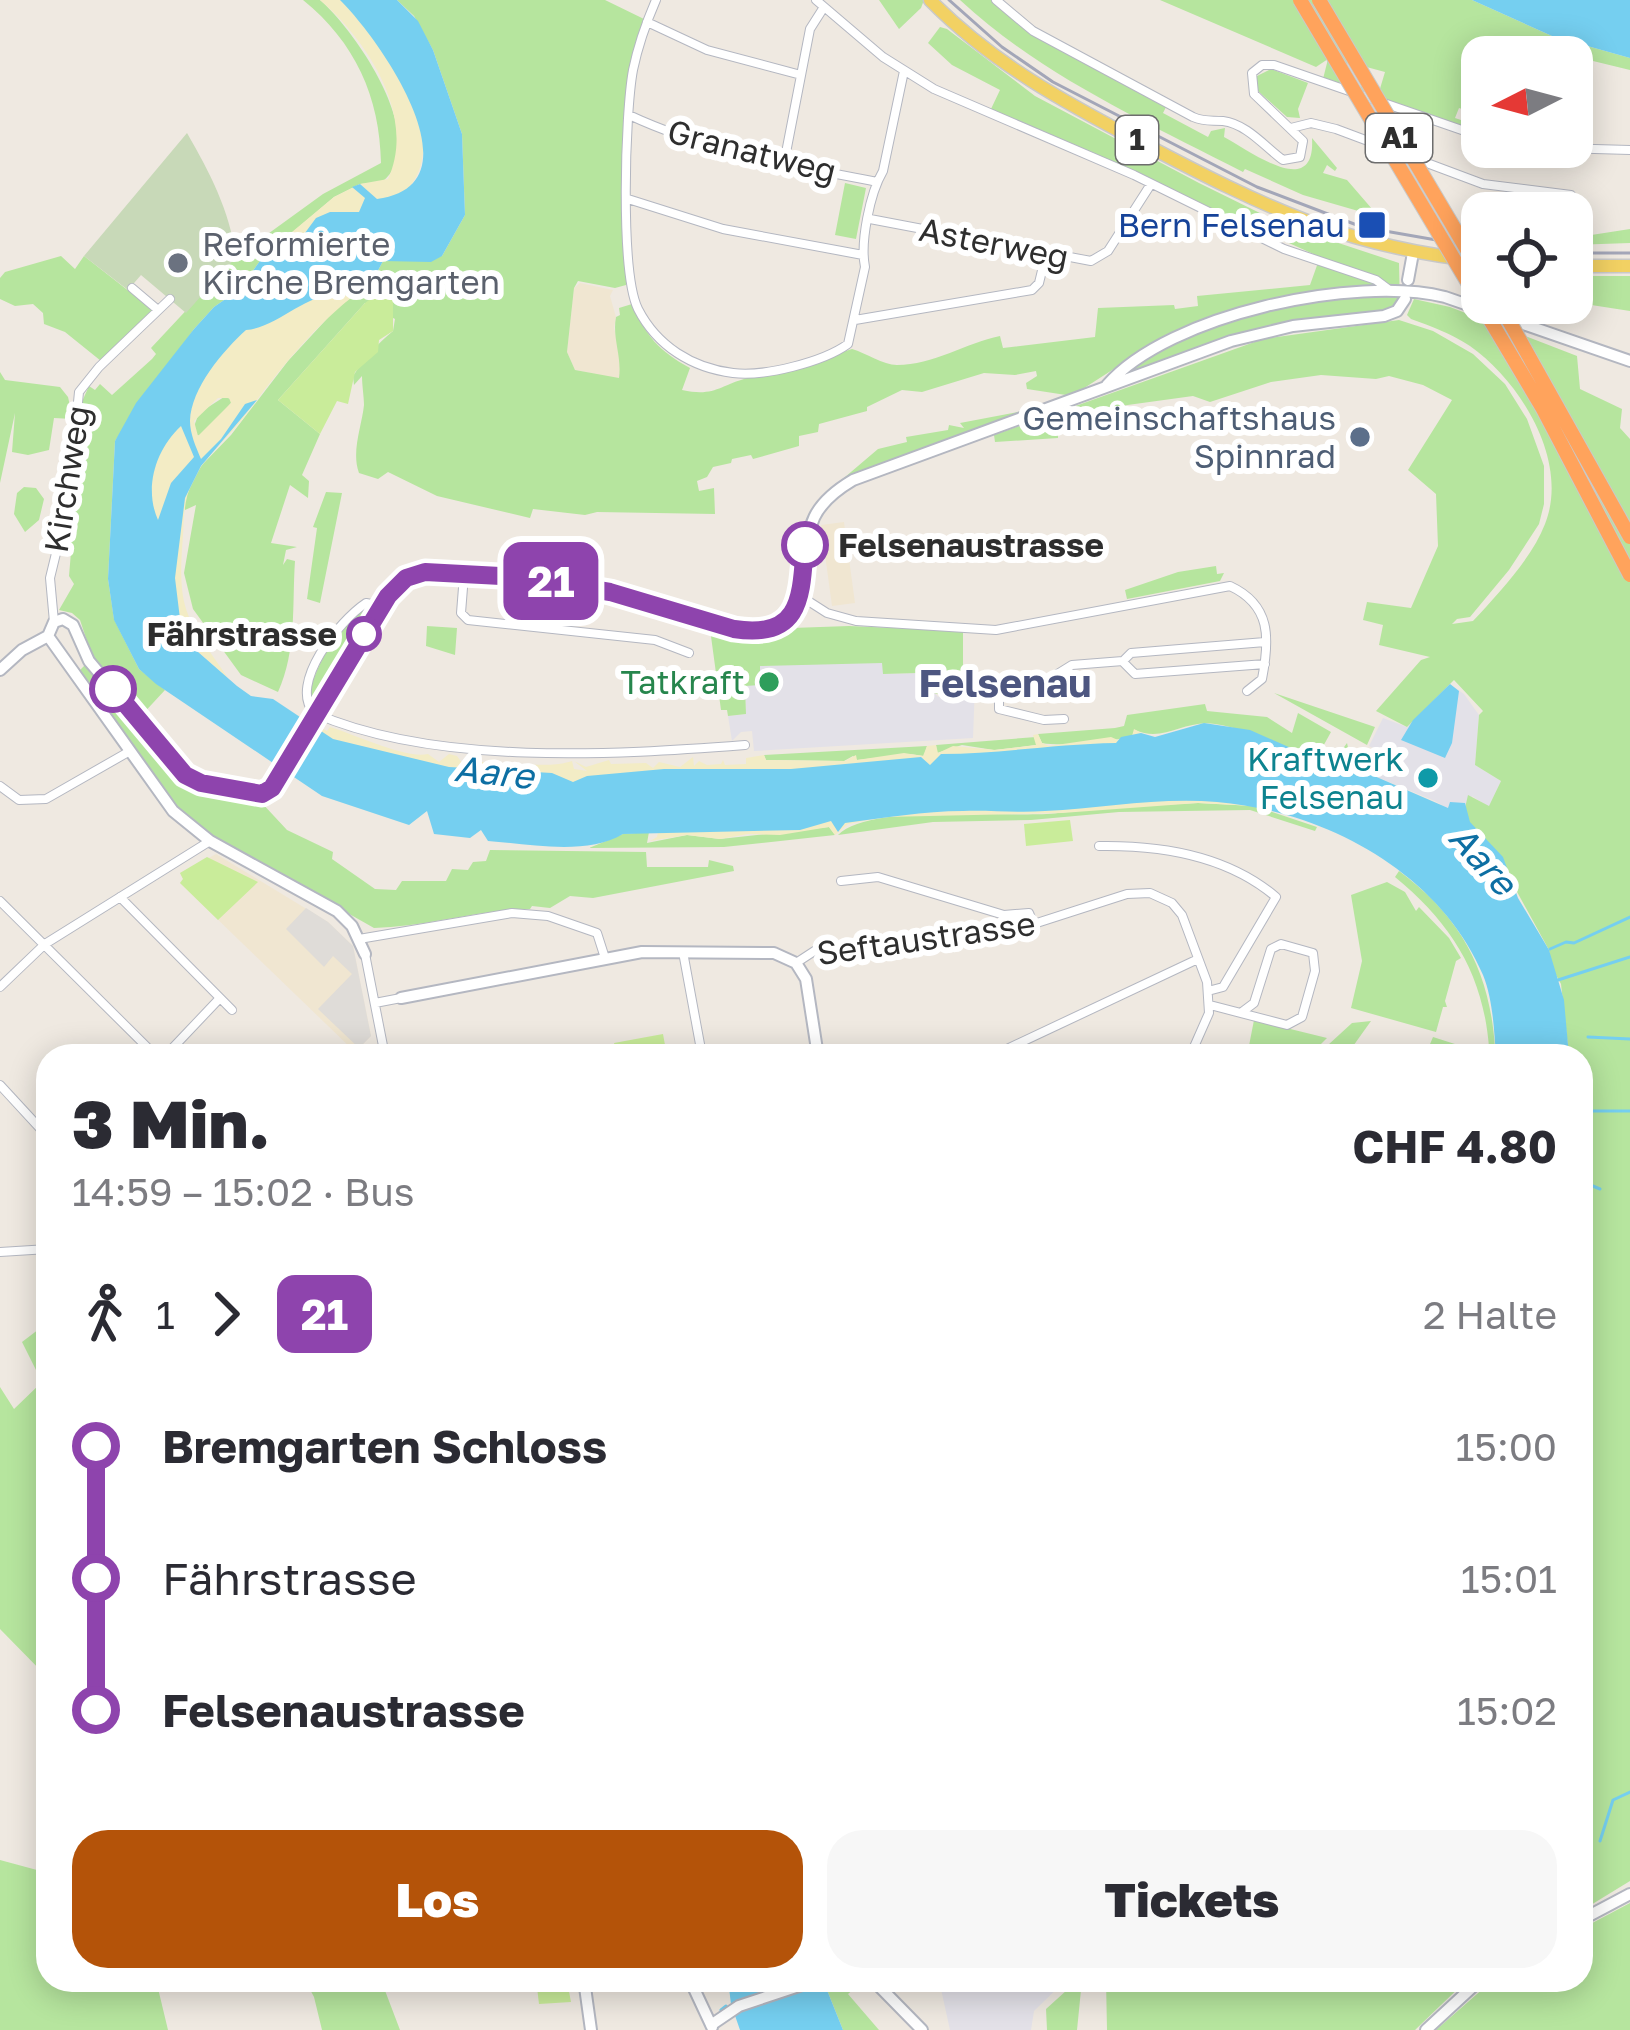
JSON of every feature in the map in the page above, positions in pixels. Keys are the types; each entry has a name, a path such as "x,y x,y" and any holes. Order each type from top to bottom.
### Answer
{"highway":[{"name":"A1","path":"1300,0 1552,425 1630,574"},
{"name":"A1","path":"1319,0 1461,239"},
{"path":"1511,324 1630,537"}],"main road":[{"name":"1","path":"930,0 992,56 1086,114 1272,208 1366,243 1461,259"},
{"path":"1593,266 1630,266"}],"street":[{"path":"656,0 634,66 629,115 627,262 634,298 657,337 689,361 734,374 771,371 844,348 855,320 877,182 904,71"},
{"path":"996,0 1033,31 1193,117 1227,122 1247,132 1287,161 1297,159 1303,141 1254,94 1252,74 1262,65 1274,65 1461,130"},
{"path":"784,163 811,26 820,3 904,71 934,89 1151,184 1273,244 1376,280 1389,290"},
{"path":"647,22 707,50 801,75"},
{"name":"Granatweg","path":"629,115 693,142 877,182"},
{"path":"1292,128 1311,123 1336,129 1483,184 1553,192"},
{"path":"1593,149 1630,150"},
{"name":"Asterweg","path":"870,219 1087,261 1102,257 1151,184"},
{"path":"628,199 723,229 863,254"},
{"path":"1408,280 1413,253"},
{"path":"855,320 1032,290 1039,283 1046,254"},
{"path":"132,288 158,310"},
{"path":"1104,388 1160,347 1225,319 1316,296 1389,290 1454,300 1630,362"},
{"path":"0,670 22,650 48,636 54,622 63,619 74,626 89,661 185,775 201,783 260,794 275,783 382,606 411,576 464,574 590,587 746,631 776,625 794,610 803,591 808,530 822,505 844,485 1261,332 1391,314 1405,298"},
{"name":"Kirchweg","path":"54,622 50,578 68,504 79,392 170,299"},
{"path":"464,574 461,610 466,620 655,640 689,653"},
{"path":"803,591 827,613 856,621 996,630 1226,585 1258,605 1265,664 1259,685 1247,691"},
{"path":"382,606 366,603 335,632 305,686 304,699 314,713 391,736 462,748 565,754 745,745"},
{"path":"48,636 164,802 210,841 345,918 365,954 384,1044"},
{"path":"1043,683 1075,664 1123,661 1131,653 1265,642"},
{"path":"1123,661 1135,674 1265,664"},
{"path":"999,699 999,709 1044,720 1064,719"},
{"path":"0,786 19,800 46,799 130,751"},
{"path":"0,987 45,944 210,841"},
{"path":"1099,846 1151,847 1197,858 1244,873 1276,898 1223,987 1208,991"},
{"path":"841,880 878,877 1004,915 1029,913 1034,925"},
{"name":"Seftaustrasse","path":"796,963 819,948 976,938 1034,925 1127,894 1150,893 1177,908 1210,1005"},
{"path":"120,897 232,1010"},
{"path":"0,901 148,1044"},
{"path":"359,939 498,914 530,913 597,933 605,958"},
{"path":"1196,1044 1210,1005 1287,1024 1300,1020 1315,971 1313,953 1281,944 1271,949 1254,1003 1242,1012"},
{"path":"682,950 699,1044"},
{"path":"375,1003 605,958 682,950 774,952 796,963 810,990 817,1044"},
{"path":"1020,1044 1198,959"},
{"path":"172,1044 220,998"},
{"path":"0,1085 36,1124"},
{"path":"0,1252 36,1250"},
{"path":"1593,1914 1630,1894"},
{"path":"586,1992 591,2030"},
{"path":"698,1992 715,2024 739,2006 781,1992"},
{"path":"885,1992 922,2030"},
{"path":"1426,2030 1467,1992"}],"shaded area":[{"path":"580,283 613,290 614,328 622,358 619,379 575,370 567,352 574,288"},
{"path":"844,522 855,603 832,606 821,525"},
{"path":"883,663 884,674 918,673 938,697 958,685 975,685 973,738 754,751 752,731 741,732 732,741 728,716 746,714 745,686 759,666"},
{"path":"1450,684 1479,715 1475,765 1501,781 1489,807 1472,796 1469,822 1435,801 1372,775 1379,751 1369,746 1383,718 1407,727"},
{"path":"216,854 328,922 353,946 371,1036 363,1044 347,1044 180,883 180,873"},
{"path":"306,908 353,946 371,1036 363,1044 355,1044 318,1009 352,974 333,956 324,967 286,929"},
{"path":"942,1992 1054,1992 1034,2011 1031,2030 950,2030"}],"green space":[{"path":"303,0 320,0 368,60 394,115 399,141 395,164 382,182 360,184 334,197 262,258 240,289 194,329 115,441 108,579 114,619 139,669 165,690 140,717 93,659 80,620 59,610 74,584 69,576 71,552 59,550 77,481 80,406 89,386 95,390 100,384 112,395 152,359 156,354 151,348 236,257 323,194 381,163 376,116 361,72 337,34"},
{"path":"397,0 605,0 644,19 626,105 626,285 615,288 578,281 567,352 575,370 619,378 616,317 619,308 632,304 655,342 690,368 682,390 702,392 852,349 886,363 910,364 1000,336 1003,348 1095,337 1098,308 1174,305 1175,309 1198,306 1197,296 1310,285 1320,257 991,109 1000,90 952,65 928,43 940,27 1035,96 1199,183 1284,225 1399,263 1400,308 1261,332 1104,387 1134,356 1066,395 1027,389 1036,371 984,373 922,392 902,390 867,411 819,424 818,432 799,436 799,446 713,467 697,481 699,491 714,488 715,514 585,515 533,509 530,518 437,496 388,472 378,479 359,473 357,448 364,402 362,376 354,385 353,376 393,331 395,319 365,303 278,400 320,434 302,475 309,481 308,498 290,485 271,543 297,547 286,550 283,565 287,559 295,561 291,644 278,692 241,675 193,609 184,573 196,505 185,510 185,498 201,466 288,361 335,310 373,280 383,261 442,256 465,215 462,134 433,50 414,16"},
{"path":"879,0 924,0 899,29"},
{"path":"960,0 996,0 1025,26 1168,103 1163,113 1208,137 1211,131 1225,128 1224,137 1279,166 1303,167 1310,157 1312,138 1337,168 1327,165 1323,173 1347,180 1379,217 1243,172 1132,115 1025,52"},
{"path":"1160,0 1472,0 1552,36 1461,36 1461,109 1455,118 1461,120 1461,130 1322,83 1328,59 1316,67","holes":["1348,62 1385,72 1379,92 1342,81"]},
{"path":"1593,48 1630,58 1630,70 1593,61"},
{"path":"1271,69 1308,83 1298,109 1300,118 1287,117 1257,90 1257,76"},
{"path":"187,133 218,193 236,257 186,313 141,275 128,290 84,256"},
{"path":"845,183 866,188 856,239 835,235"},
{"path":"1630,229 1630,243 1593,244 1593,235"},
{"path":"61,256 75,269 84,256 153,310 101,361 65,332 44,324 43,313 33,304 15,306 0,299 0,278 5,272"},
{"path":"1593,276 1630,276 1630,311 1593,305"},
{"path":"393,291 393,331 379,340 378,352 355,372 348,404 337,401 320,434 278,400 365,303"},
{"path":"1414,299 1461,311 1461,324 1494,324 1577,356 1580,389 1622,409 1620,428 1630,439 1630,1881 1593,1904 1593,1044 1568,1044 1561,984 1549,950 1510,879 1469,822 1468,795 1489,806 1501,781 1475,765 1483,711 1454,680 1407,727 1376,711 1421,660 1430,657 1379,645 1383,625 1363,620 1367,602 1411,608 1438,546 1436,494 1408,470 1452,400 1423,385 1389,376 1321,375 1271,382 1210,402 1193,396 1084,411 1077,424 1058,433 1058,438 995,442 994,435 1263,339 1399,320 1433,331 1473,354 1505,384 1527,419 1544,466 1539,524 1470,617 1452,624 1473,621 1514,575 1539,537 1551,500 1551,475 1536,424 1489,361 1449,334 1407,315"},
{"path":"0,372 5,380 60,387 68,397 73,419 54,418 49,450 28,455 12,452 15,413 0,483"},
{"path":"224,397 231,403 202,436 197,435 193,429 199,413"},
{"path":"1028,410 838,483 878,449 907,442 906,437 948,430 949,425 964,428 960,423"},
{"path":"24,487 36,488 44,499 39,520 25,532 14,514 17,493"},
{"path":"326,492 342,493 320,603 307,599 317,528 313,527"},
{"path":"1216,566 1217,574 1224,573 1220,581 1127,599 1125,590 1178,572"},
{"path":"368,606 369,612 315,703 309,695 324,657"},
{"path":"427,626 457,628 455,655 426,646"},
{"path":"792,628 963,631 963,669 992,678 985,693 975,693 975,685 959,685 958,696 924,692 918,673 883,674 882,663 760,666 760,685 745,686 746,714 728,716 727,710 721,710 710,629 755,639 789,635"},
{"path":"86,664 178,779 193,788 260,801 287,830 333,852 332,859 375,889 396,890 402,881 446,881 452,869 468,870 473,862 486,861 490,850 646,852 647,867 708,867 709,860 733,866 734,871 593,898 570,896 550,908 532,906 374,928 215,838 175,805 79,671"},
{"path":"1274,693 1375,727 1367,745"},
{"path":"1205,704 1207,711 1267,717 1292,733 1298,713 1331,732 1321,750 1336,758 1347,743 1352,765 1369,766 1372,776 1331,767 1256,735 1215,724 1156,734 1135,730 1132,736 1074,744 1042,743 1038,734 1115,728 1124,726 1127,715"},
{"path":"1036,737 1036,745 994,750 962,745 937,753 936,745"},
{"path":"927,746 924,756 857,760 853,756 844,761 766,760 764,755"},
{"path":"1198,803 1254,806 1317,827 1315,831 1250,810 1119,812 933,822 838,835 879,818 909,815 1036,814"},
{"path":"1070,820 1073,841 1026,846 1024,824"},
{"path":"829,827 835,835 724,847 589,848 623,834 649,832 647,843 687,835 720,839"},
{"path":"207,857 258,882 218,920 180,883 180,873"},
{"path":"1399,871 1421,889 1468,948 1487,994 1495,1044 1489,1044 1480,996 1461,952 1448,931 1395,877"},
{"path":"1387,882 1405,892 1416,911 1419,907 1449,938 1461,958 1456,961 1447,1007 1443,1007 1436,1032 1351,1008 1362,961 1351,895"},
{"path":"1254,1020 1327,1038 1321,1044 1249,1044"},
{"path":"1371,1021 1355,1044 1329,1044 1352,1023"},
{"path":"663,1034 665,1044 614,1044"},
{"path":"36,1331 36,1370 22,1342"},
{"path":"0,1387 14,1409 36,1388 36,1666 0,1629"},
{"path":"0,1860 36,1870 36,1992 159,1992 168,2030 0,2030"},
{"path":"1630,1903 1630,2030 1436,2030 1479,1992 1593,1992 1593,1923"},
{"path":"311,1992 386,1992 400,2030 322,2030"},
{"path":"538,1992 569,1992 571,2002 539,2004"},
{"path":"828,1992 850,1992 879,2030 843,2030"},
{"path":"1065,1992 1081,1992 1077,2030 1047,2030 1046,2009"},
{"path":"1106,1992 1455,1992 1415,2030 1107,2030"}],"sand":[{"path":"320,0 361,0 413,98 423,150 418,173 399,197 310,238 274,247 334,197 360,184 388,179 395,155 392,105 382,81 355,36"},
{"path":"321,293 357,293 325,320 204,463 186,501 183,598 193,626 228,678 190,645 139,572 144,474 206,374 240,330","holes":["218,398 229,398 231,403 198,436 194,421"]},
{"path":"267,699 327,731 330,727 394,750 428,754 439,762 449,754 457,756 465,767 473,760 487,763 493,759 502,767 572,761 574,769 587,771 574,761 586,767 609,760 611,764 646,763 653,768 659,762 680,767 693,757 694,766 699,761 707,765 723,760 725,765 746,764 746,758 764,755 766,760 845,761 856,755 857,760 904,753 923,756 927,746 936,745 938,753 953,746 995,750 1036,745 1033,735 1038,734 1049,746 1118,740 1132,736 1134,729 1149,737 1117,746 932,766 550,789 342,746"},
{"path":"1186,794 1254,806 1198,803 1062,813 885,817 848,824 835,835 829,827 780,835 720,839 687,835 650,841 658,832"}],"water":[{"name":"Aare","path":"340,0 397,0 418,21 462,134 465,215 442,256 431,262 383,261 373,280 352,296 324,296 246,330 202,383 190,426 201,459 245,404 257,400 201,466 185,498 175,578 181,627 190,645 237,686 251,696 273,699 333,739 449,767 552,773 573,782 587,776 664,769 791,769 921,757 930,765 941,754 1116,743 1121,737 1141,733 1155,737 1204,723 1250,730 1321,766 1372,775 1448,808 1450,802 1465,803 1470,822 1503,857 1518,898 1549,950 1564,1000 1568,1044 1495,1044 1483,975 1464,939 1438,906 1374,854 1298,818 1217,802 1174,801 1035,812 919,813 845,823 838,832 831,821 800,830 623,834 575,847 488,841 481,830 470,838 434,834 427,811 409,825 322,796 156,684 139,669 114,620 108,579 115,441 136,403 194,329 240,289 274,247 302,237 316,218 330,212 359,212 365,198 352,187 360,184 377,199 408,188 422,167 422,139 412,108 376,44","holes":["181,426 194,457 171,483 158,520 152,496 154,470 164,446"]},
{"path":"1472,0 1630,0 1630,58 1593,48 1593,36 1552,36"},
{"path":"1450,684 1459,691 1452,743 1445,758 1401,740 1413,720"},
{"path":"730,1992 828,1992 843,2030 740,2030"}],"waterway":[{"path":"1550,949 1630,917"},
{"path":"1558,980 1630,957"},
{"path":"1588,1037 1630,1039"},
{"path":"1593,1111 1630,1111"},
{"path":"1593,1186 1600,1189"},
{"path":"1600,1841 1613,1800 1630,1792"},
{"path":"721,2010 726,2006"}],"railway":[{"path":"949,0 1002,47 1053,82 1257,187 1362,227 1461,244"},
{"path":"1593,253 1630,253"}],"bus line":[{"name":"21","path":"113,689 190,779 262,794 272,788 374,616 411,576 439,572 575,584 756,631 776,625 798,605 805,545"}],"place":[{"name":"Bern Felsenau","path":"1372,225"},
{"name":"Reformierte Kirche Bremgarten","path":"178,263"},
{"name":"Gemeinschaftshaus Spinnrad","path":"1360,437"},
{"name":"Felsenaustrasse","path":"805,545"},
{"name":"Fährstrasse","path":"364,634"},
{"name":"Tatkraft","path":"769,682"},
{"name":"Kraftwerk Felsenau","path":"1428,778"}],"district":[{"name":"Felsenau","path":"1005,683"}]}
